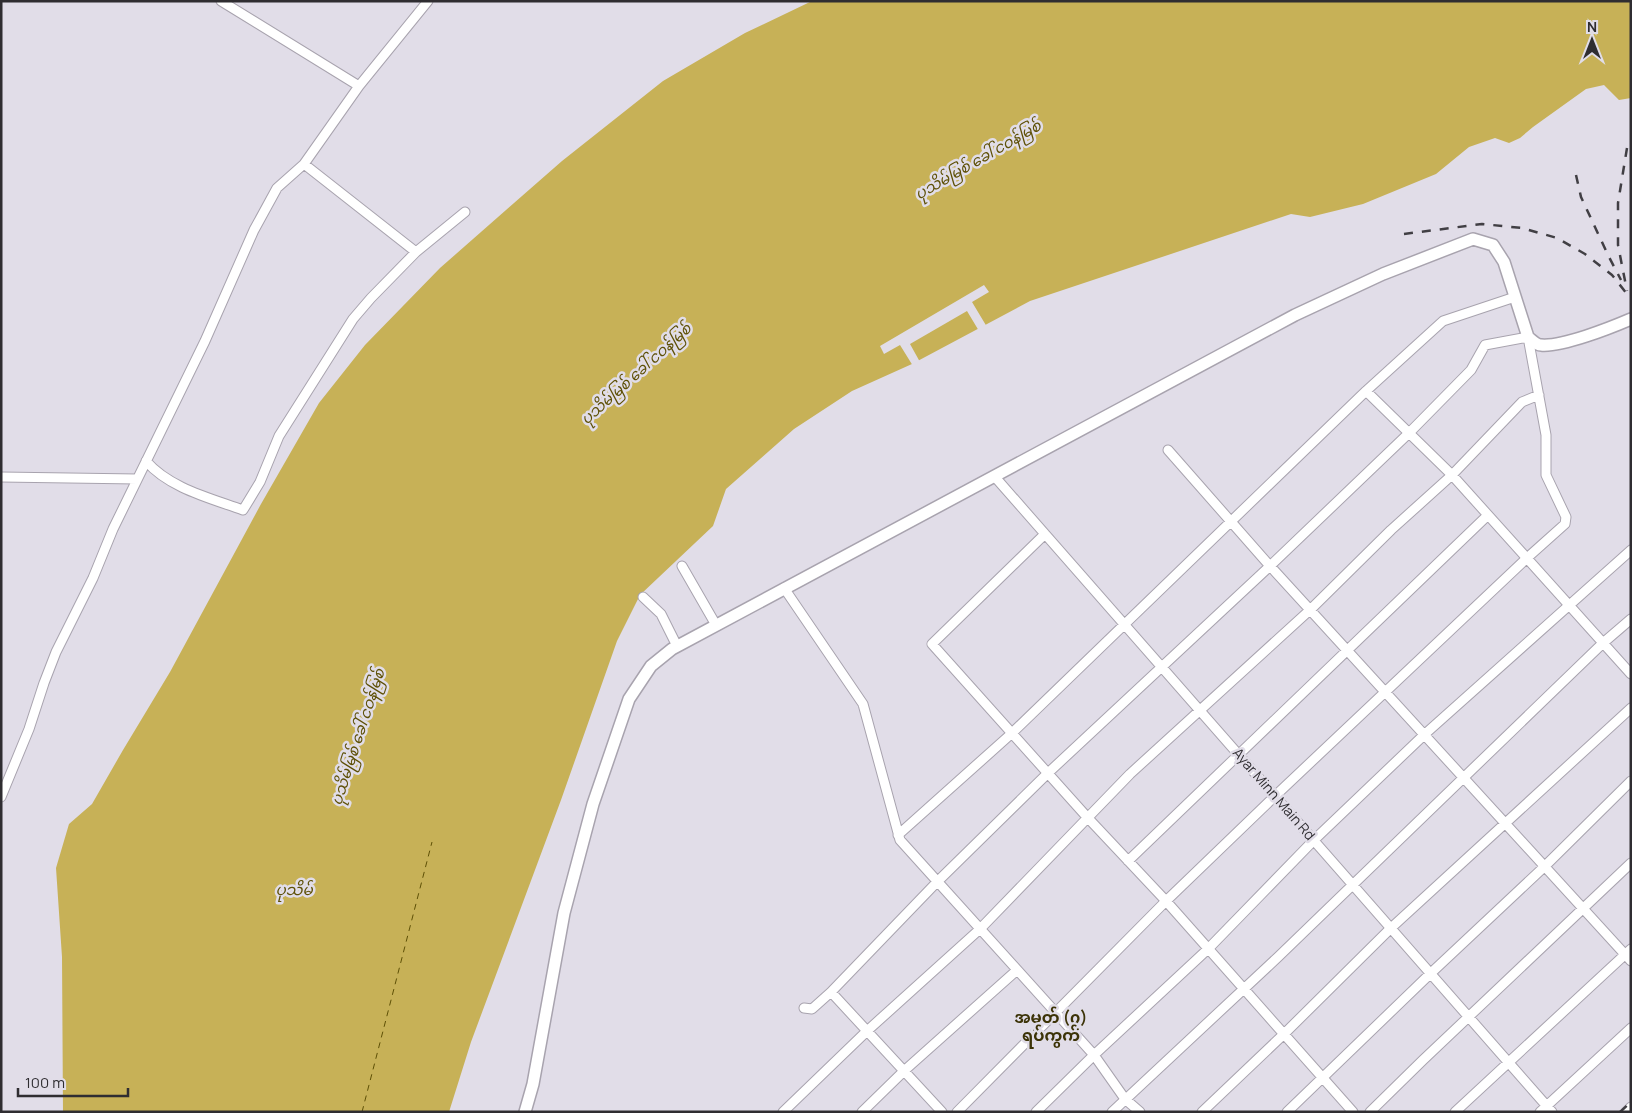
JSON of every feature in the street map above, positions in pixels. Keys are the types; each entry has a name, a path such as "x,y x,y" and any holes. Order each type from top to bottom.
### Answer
{"street":[{"path":"221,1 359,86"},
{"path":"1,797 29,729 56,652 89,586 113,529 146,460 205,341 254,230 277,188 304,164 359,86 428,1"},
{"path":"304,164 416,252"},
{"path":"146,460 160,475 192,491 243,510 260,482 279,436 353,319 416,252 464,212"},
{"path":"525,1112 533,1084 564,913 593,804 628,699 651,666 677,646 1295,315 1383,274 1473,239 1493,245 1504,262 1528,337 1546,436 1546,475 1566,517 1565,524 1385,691 1166,901 957,1112"},
{"path":"898,835 1011,734 1366,391 1443,321 1515,297"},
{"path":"804,1008 812,1009 831,992 937,882 1048,773 1270,566 1409,433 1470,370 1485,345 1528,337 1538,345 1552,345 1605,330 1631,319"},
{"path":"1366,391 1452,475 1631,674"},
{"path":"783,1112 867,1031 980,929 1130,774 1311,610 1391,530 1452,475 1522,402 1539,395"},
{"path":"1168,450 1270,566 1425,734 1544,867 1629,955 1455,1112"},
{"path":"1,477 137,479"},
{"name":"Ayar Minn Main Rd","path":"995,477 1469,1016 1509,1062 1546,1110"},
{"path":"1128,861 1488,515"},
{"path":"1045,534 932,644 1011,734 1166,901 1353,1112"},
{"path":"1036,1112 1208,949 1314,840 1425,734 1568,604 1631,550"},
{"path":"682,566 716,625"},
{"path":"784,588 864,704 900,840 1094,1055 1125,1099 1140,1112"},
{"path":"643,597 661,614 677,646"},
{"path":"1112,1112 1244,989 1603,643 1631,619"},
{"path":"1202,1112 1391,928 1631,708"},
{"path":"1287,1112 1544,867 1631,781"},
{"path":"1370,1112 1631,864"},
{"path":"862,1112 905,1070 1017,970"},
{"path":"831,992 942,1112"},
{"path":"1546,1110 1631,1028"},
{"path":"1626,1112 1631,1107"}],"water":[{"name":"ပုသိမ်","path":"812,1 1631,1 1631,98 1619,100 1604,85 1586,89 1520,138 1509,143 1495,138 1469,147 1436,174 1363,204 1310,217 1291,214 1030,301 912,364 852,391 794,429 726,489 713,526 640,595 617,641 561,800 471,1042 449,1112 63,1112 62,957 56,868 69,824 92,804 170,672 261,504 319,403 365,345 440,268 562,161 663,81 745,33"}],"pier":[{"path":"984,285 989,292 972,302 987,327 979,331 967,311 910,344 920,362 913,366 900,345 884,354 880,346"}],"ferry route":[{"path":"362,1112 432,842"}],"railway":[{"path":"1627,148 1618,203 1618,245 1627,291"},
{"path":"1576,175 1581,197 1621,280"},
{"path":"1404,234 1482,224 1522,228 1557,238 1585,254 1612,275 1631,299"},
{"path":"1620,1112 1631,1102"}],"district":[{"name":"အမှတ် (၇) ရပ်ကွက်","path":"1051,1026"}],"water label":[{"name":"ပုသိမ်မြစ် ခေါ် ငဝန်မြစ်","path":"978,160"},
{"name":"ပုသိမ်မြစ် ခေါ် ငဝန်မြစ်","path":"636,374"},
{"name":"ပုသိမ်မြစ် ခေါ် ငဝန်မြစ်","path":"358,737"}]}
